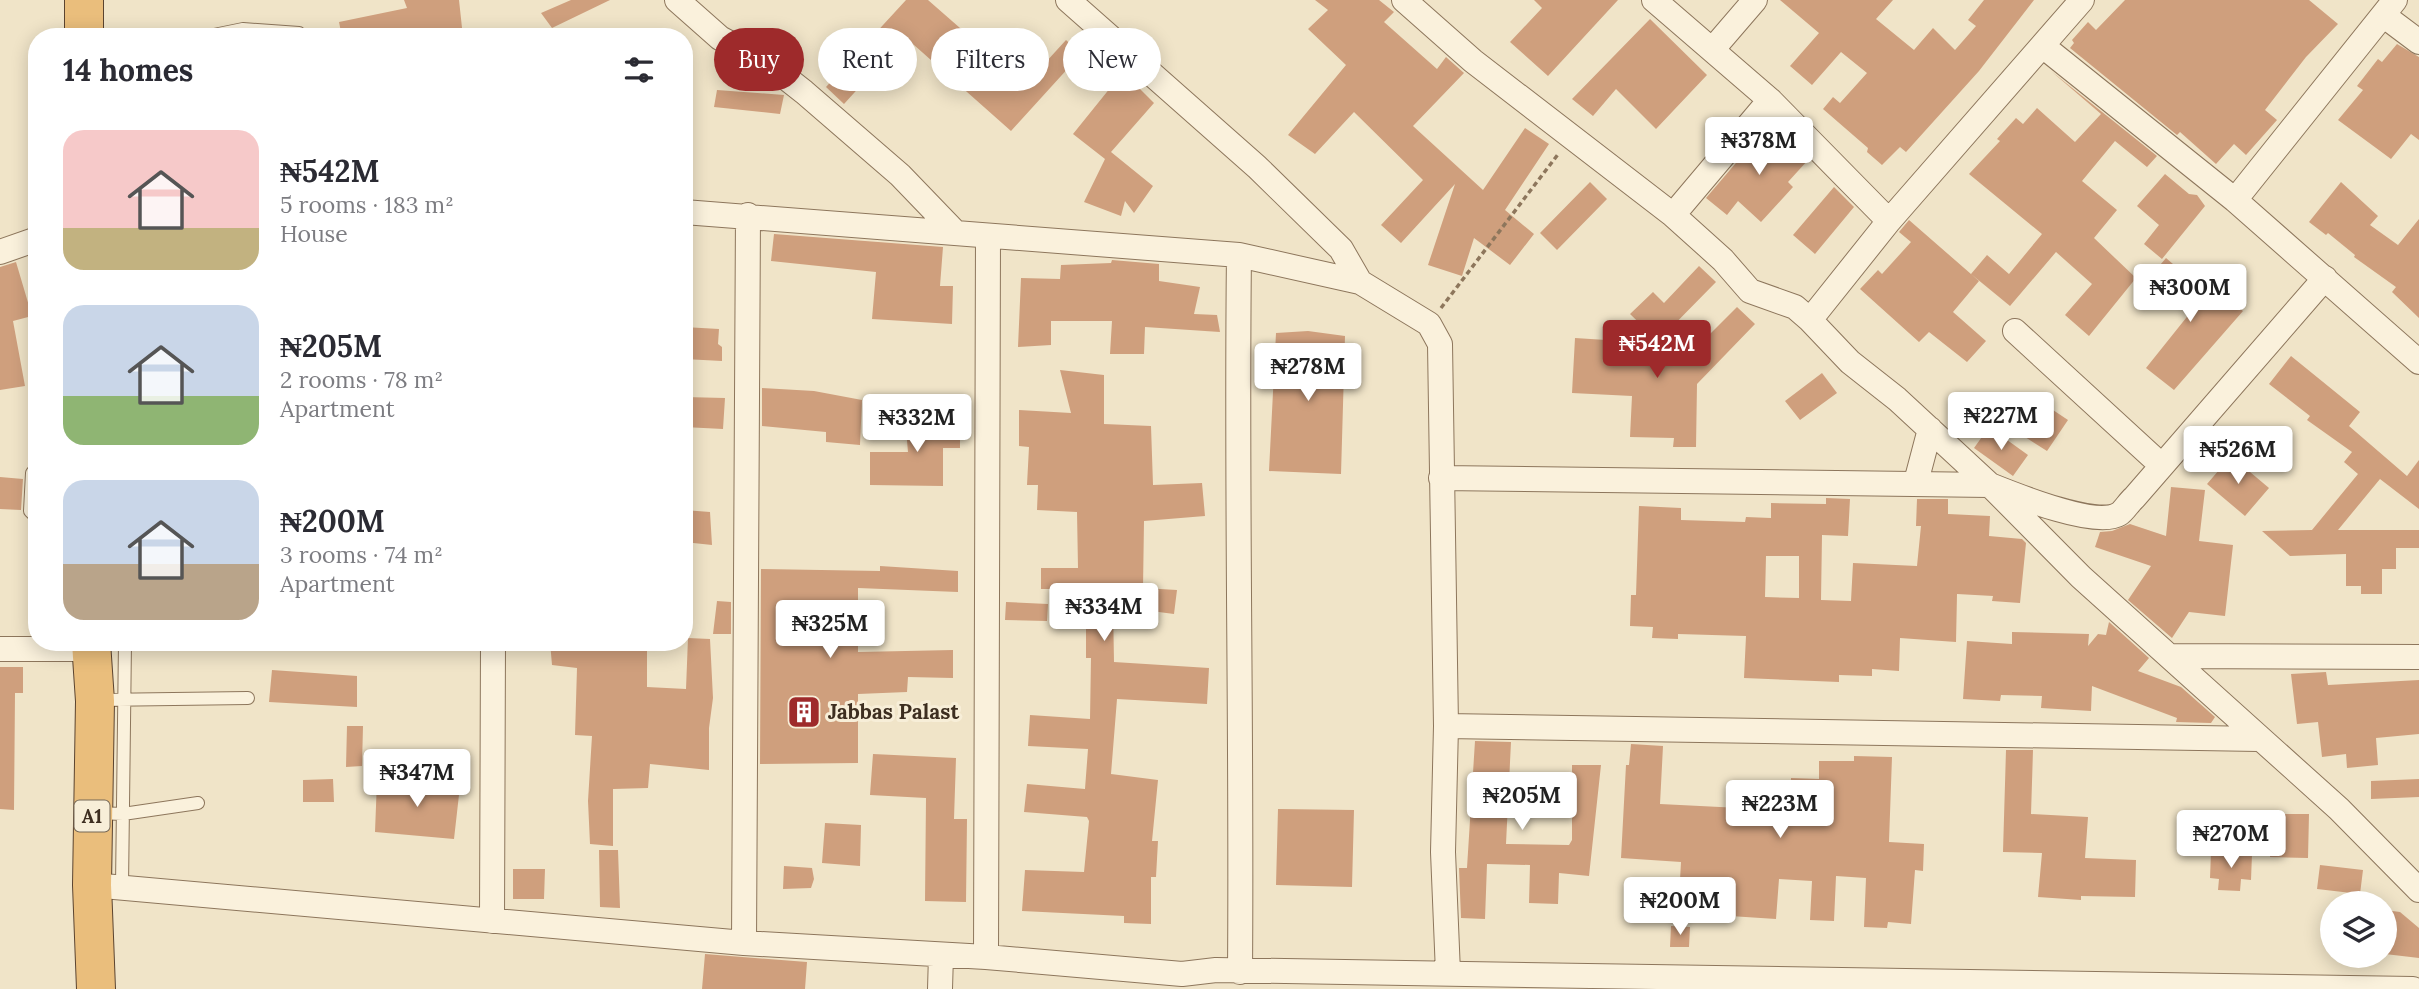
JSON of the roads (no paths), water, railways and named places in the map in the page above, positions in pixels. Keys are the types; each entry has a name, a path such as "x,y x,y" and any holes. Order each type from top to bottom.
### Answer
{"highway":[{"path":"84,0 84,28"},
{"name":"A1","path":"96,989 107,886 110,700 103,651"}],"street":[{"path":"677,0 720,38 767,64 804,92 900,175 953,230"},
{"path":"1068,0 1266,176 1341,249 1360,282"},
{"path":"1404,0 1473,61 1570,139 1673,215 1723,260 1749,291 1795,307 1810,320 1850,362 1930,429 1990,485 2081,578 2339,809 2419,890"},
{"path":"1654,0 1770,100 1889,221"},
{"path":"1712,50 1755,0"},
{"path":"1810,320 1889,221 2044,47 2082,0"},
{"path":"2235,200 2389,8 2419,43"},
{"path":"2044,47 2235,200 2419,362"},
{"path":"1673,215 1770,100"},
{"path":"693,212 953,230 988,237 1239,255 1360,282 1429,324 1440,344 1446,726 1443,852 1448,972"},
{"path":"744,943 748,215"},
{"path":"986,957 988,237"},
{"path":"0,252 28,242"},
{"path":"1239,255 1236,475 1241,792 1240,972"},
{"path":"1441,478 1990,485 2053,509 2106,518 2119,514 2325,278"},
{"path":"2015,331 2160,464"},
{"path":"1916,482 1930,429"},
{"path":"0,649 28,648"},
{"path":"492,651 492,921"},
{"path":"2169,656 2419,657"},
{"path":"2222,738 2232,711"},
{"path":"1446,726 2259,739"},
{"path":"107,886 744,943 986,957 1182,981 1216,970 2413,989"},
{"path":"940,989 941,955"}],"lane":[{"path":"110,700 248,698"},
{"path":"108,814 198,803"}],"place":[{"name":"Jabbas Palast","path":"804,712"}]}
